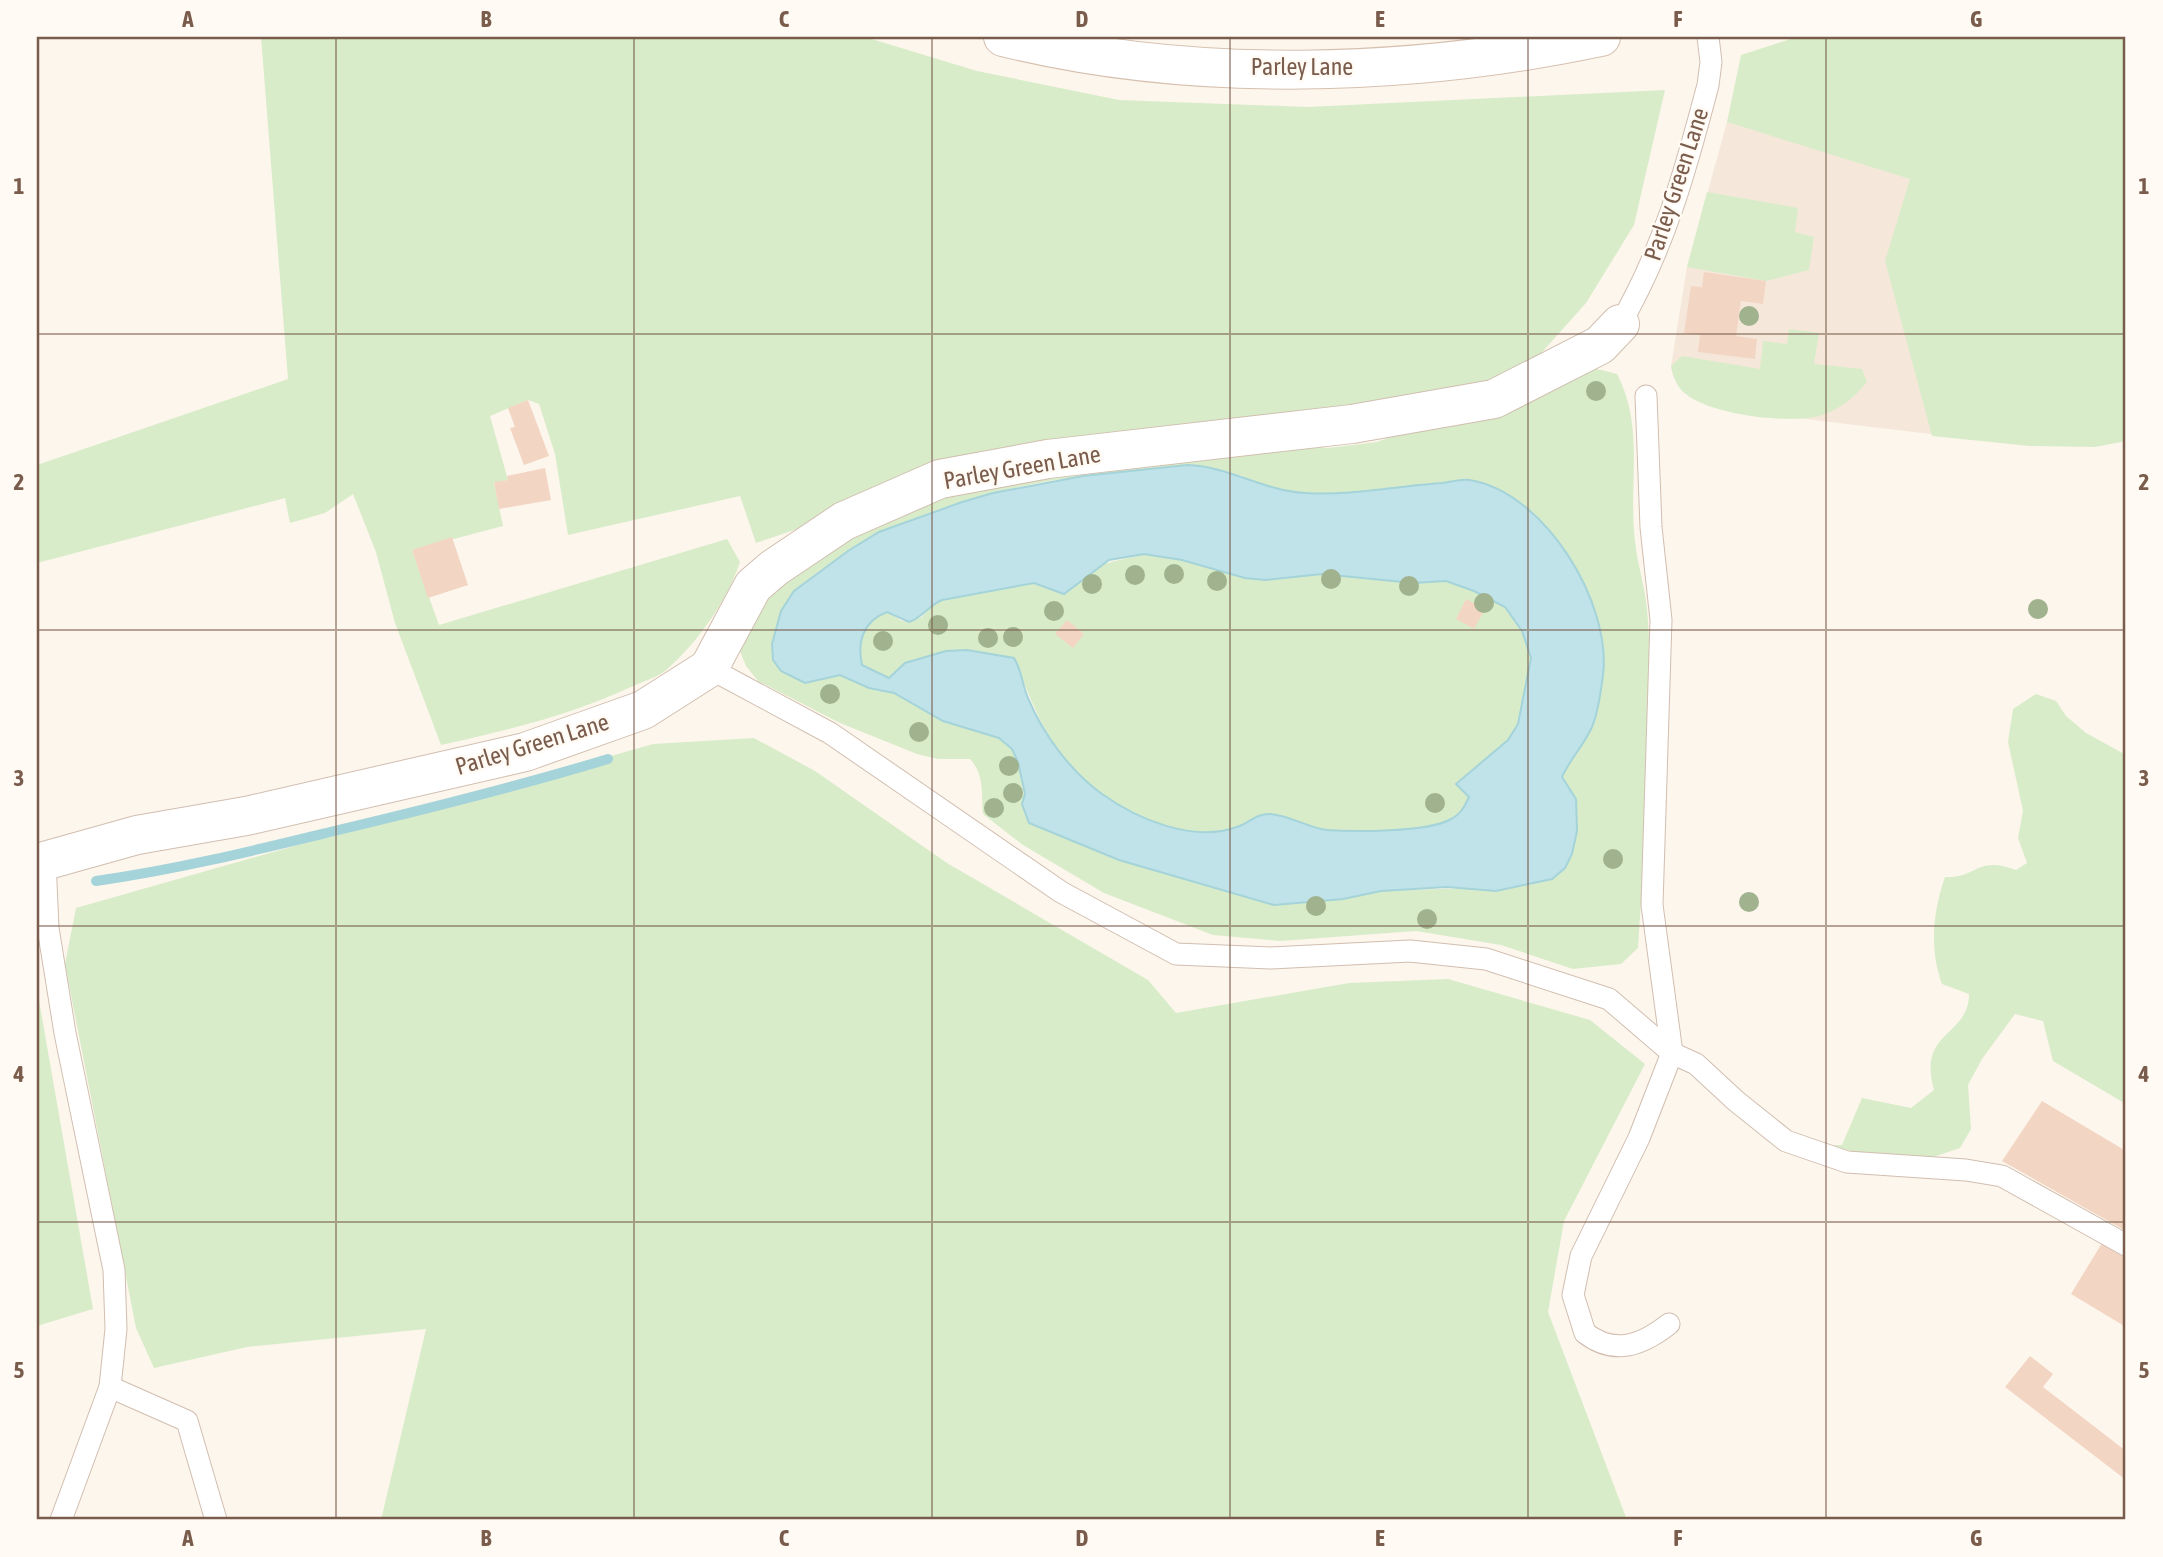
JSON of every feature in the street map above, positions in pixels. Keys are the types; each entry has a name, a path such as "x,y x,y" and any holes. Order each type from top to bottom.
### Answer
{"street":[{"name":"Parley Lane","path":"1003,37 1165,64 1300,69 1435,63 1601,37"},
{"name":"Parley Green Lane","path":"41,862 137,835 246,816 524,751 643,710 709,668 753,586 774,568 844,521 940,479 1048,459 1352,424 1494,399 1600,345 1620,324"}],"lane":[{"name":"Parley Green Lane","path":"1620,324 1642,286 1670,220 1708,85 1711,62 1708,37"},
{"path":"1646,396 1651,527 1661,620 1652,905 1672,1054 1639,1138 1581,1256 1573,1295 1585,1333 1613,1347 1634,1346 1669,1325"},
{"path":"709,668 830,733 1061,892 1176,954 1271,958 1410,951 1486,959 1609,999 1672,1054 1696,1064 1736,1101 1786,1141 1847,1162 1966,1170 2002,1176 2126,1245"},
{"path":"41,862 48,928 65,1033 114,1270 116,1329 110,1387 61,1520"},
{"path":"110,1387 187,1421 216,1520"}],"shaded area":[{"path":"1727,122 1891,171 2056,231 2030,446 1797,418 1756,416 1710,406 1684,393 1673,376 1671,366 1687,267"}],"green space":[{"path":"261,37 865,37 977,71 1119,100 1307,107 1665,90 1634,225 1586,303 1535,360 1461,391 829,518 756,543 740,496 568,535 555,454 539,404 528,400 490,416 508,480 494,483 503,526 412,550 439,625 727,539 740,562 710,621 677,660 653,678 561,714 441,745 395,623 376,552 353,494 325,513 290,523 285,498 37,563 37,465 288,379"},
{"path":"1797,37 2126,37 2126,441 2095,447 2030,446 1932,436 1885,261 1910,179 1727,122 1741,55"},
{"path":"1707,192 1798,208 1795,232 1814,237 1809,270 1766,281 1687,267"},
{"path":"1789,329 1819,333 1814,364 1862,369 1867,382 1840,407 1819,416 1789,419 1731,412 1698,401 1680,389 1671,366 1682,356 1760,369 1763,341 1787,344"},
{"path":"1585,366 1617,374 1631,414 1634,456 1633,520 1647,609 1651,693 1649,778 1638,948 1621,964 1573,969 1501,945 1416,931 1280,941 1213,935 1104,893 1023,845 983,814 980,778 970,759 938,759 917,754 840,723 758,681 746,666 740,651 744,634 770,596 804,557 949,488 1305,445 1328,448 1377,442","holes":["1188,465 1242,476 1264,487 1304,493 1344,493 1468,480 1597,614 1603,673 1593,725 1562,777 1576,799 1577,831 1469,888 1381,891 1343,899 1274,905 1119,860 1029,823 1018,762 1012,749 999,738 943,721 894,693 869,688 840,675 805,682 781,671 794,591 825,567 893,528 967,500 1082,476"]},
{"path":"1144,554 1182,560 1245,578 1265,580 1323,574 1413,583 1446,581 1474,591 1505,608 1522,631 1531,658 1518,724 1508,740 1457,784 1469,797 1459,813 1439,824 1390,830 1327,830 1266,814 1237,827 1203,832 1152,820 1120,805 1088,784 1073,769 1048,735 1014,658 967,650 889,678 862,666 861,641 867,627 887,612 902,621 922,617 932,604 942,600 1034,583 1069,592 1095,569"},
{"path":"2036,694 2056,701 2066,716 2086,733 2126,755 2126,1104 2053,1061 2043,1021 2015,1014 1982,1059 1968,1085 1971,1129 1960,1148 1927,1159 1860,1153 1827,1145 1842,1145 1862,1098 1911,1108 1934,1090 1932,1056 1961,1019 1967,1008 1969,994 1942,984 1938,971 1934,930 1941,890 1945,877 1964,875 1993,865 2016,870 2027,863 2018,838 2023,811 2008,742 2013,709"},
{"path":"754,738 815,771 947,863 1148,980 1176,1013 1349,983 1448,979 1590,1020 1645,1064 1564,1221 1548,1312 1627,1520 381,1520 426,1329 247,1347 154,1368 136,1328 65,964 76,908 653,744"},
{"path":"37,989 93,1309 37,1326"}],"water":[{"path":"1187,465 1202,466 1275,488 1322,494 1469,480 1497,489 1523,505 1547,528 1568,555 1596,616 1603,646 1603,675 1594,721 1589,734 1562,777 1576,799 1577,831 1572,854 1565,868 1552,879 1496,891 1447,887 1381,891 1343,899 1274,905 1119,860 1029,823 1022,804 1025,794 1018,762 1012,749 999,738 943,721 894,693 869,688 840,675 805,683 781,671 773,660 772,644 781,611 794,591 879,532 993,493 1083,476","holes":["1144,554 1182,560 1245,578 1265,580 1322,574 1413,583 1446,581 1474,591 1505,607 1522,631 1531,658 1518,724 1508,740 1456,784 1469,797 1459,813 1439,824 1390,830 1327,830 1271,814 1261,815 1242,825 1220,831 1202,832 1166,826 1116,803 1090,785 1068,763 1034,712 1014,658 967,650 946,651 905,663 889,678 862,665 860,648 864,633 872,621 887,612 909,622 942,600 1034,583 1064,594 1109,560"]}],"building":[{"path":"1704,272 1766,281 1763,304 1741,301 1736,336 1757,339 1755,359 1698,352 1700,335 1684,333 1691,286 1702,287"},
{"path":"528,400 549,456 524,465 510,428 515,427 508,408"},
{"path":"545,468 551,500 499,509 494,482 508,480 507,476"},
{"path":"452,537 468,585 428,598 412,550"},
{"path":"1466,599 1485,609 1474,629 1456,619"},
{"path":"1067,620 1084,634 1073,648 1055,634"},
{"path":"2042,1101 2126,1151 2126,1231 2002,1161"},
{"path":"2102,1243 2126,1257 2126,1327 2071,1294"},
{"path":"2030,1356 2053,1374 2043,1387 2126,1451 2126,1480 2005,1387"}],"waterway":[{"path":"96,881 184,866 272,846 469,798 608,759"}]}
